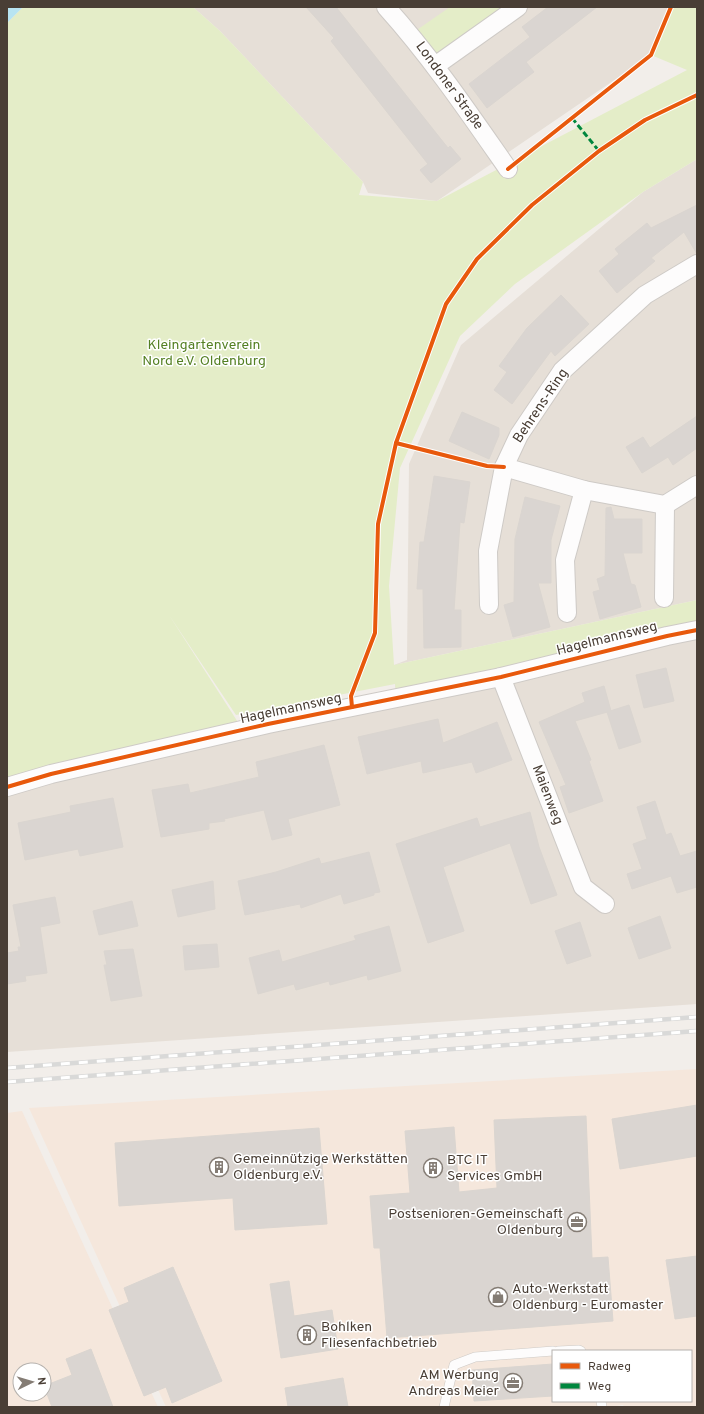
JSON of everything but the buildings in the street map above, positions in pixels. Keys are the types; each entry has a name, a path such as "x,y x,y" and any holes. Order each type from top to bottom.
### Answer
{"street":[{"name":"Londoner Straße","path":"386,7 411,34 508,168"},
{"path":"435,66 518,7"},
{"name":"Behrens-Ring","path":"489,605 488,551 504,467 519,435 562,371 645,295 697,264"},
{"path":"504,467 584,490 665,505 697,484"},
{"path":"567,613 565,560 584,490"},
{"path":"664,598 665,505"},
{"name":"Hagelmannsweg","path":"7,786 51,774 268,724 501,677 697,630"},
{"name":"Maienweg","path":"501,677 583,887 605,904"}],"lane":[{"path":"444,1407 454,1365 475,1357 552,1351"}],"shaded area":[{"path":"193,7 670,7 651,55 437,201 368,193 363,182 220,31"},
{"path":"697,159 697,600 394,665 407,660 409,464 461,345 643,192"},
{"path":"697,630 697,1004 7,1052 7,787 396,698 394,665"},
{"path":"697,1069 697,1407 624,1407 623,1405 610,1407 166,1407 29,1108"},
{"path":"22,1111 158,1407 7,1407 7,1113"}],"green space":[{"name":"Kleingartenverein Nord e.V. Oldenburg","path":"23,7 193,7 220,31 363,182 359,195 437,201 687,70 651,55 671,7 697,7 697,159 643,192 515,284 460,336 400,468 389,586 394,665 697,600 697,630 397,698 395,684 236,715 169,615 243,730 7,787 7,23"},
{"path":"450,7 518,7 435,66 411,34"}],"water":[{"path":"7,7 23,7 7,23"}],"railway":[{"path":"7,1068 697,1017"},
{"path":"7,1082 697,1031"}],"marked path":[{"path":"572,118 599,151"}],"cycle path":[{"path":"508,169 651,55 671,7"},
{"path":"352,707 351,696 375,633 378,524 396,443 446,304 477,259 532,205 599,151 645,120 697,95"},
{"path":"396,443 487,466 504,467"},
{"path":"7,787 51,774 268,724 501,677 697,630"}],"place":[{"name":"Gemeinnützige Werkstätten Oldenburg e.V.","path":"219,1167"},
{"name":"BTC IT Services GmbH","path":"433,1168"},
{"name":"Postsenioren-Gemeinschaft Oldenburg","path":"577,1222"},
{"name":"Auto-Werkstatt Oldenburg - Euromaster","path":"498,1297"},
{"name":"Bohlken Fliesenfachbetrieb","path":"307,1335"},
{"name":"AM Werbung Andreas Meier","path":"513,1383"}]}
